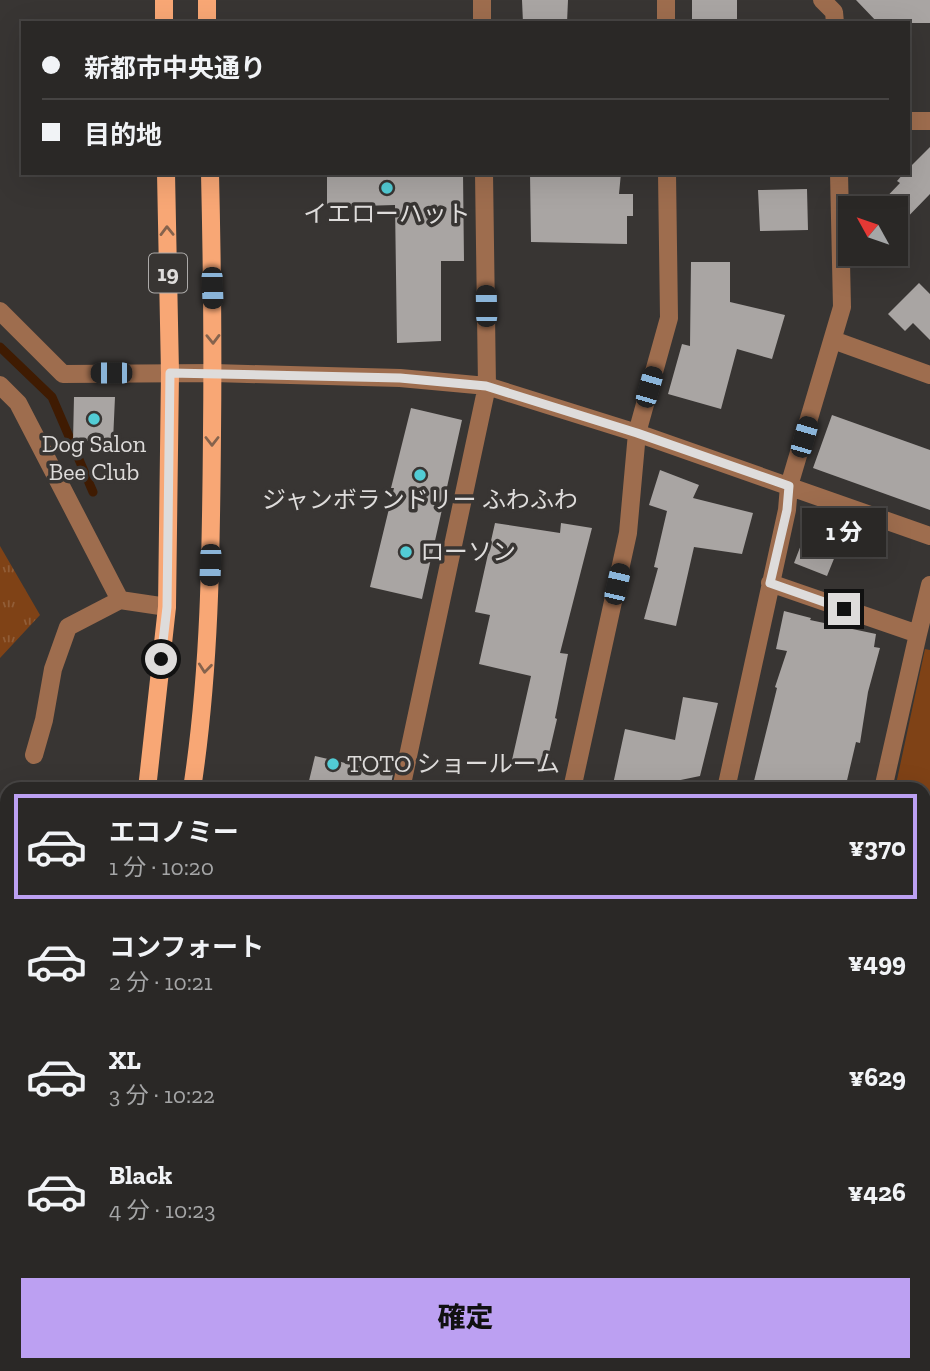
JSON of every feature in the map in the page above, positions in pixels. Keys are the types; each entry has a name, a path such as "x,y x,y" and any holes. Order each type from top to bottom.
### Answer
{"main road":[{"path":"164,0 164,21"},
{"path":"207,0 207,21"},
{"name":"19","path":"148,782 167,607 170,373 166,175"},
{"name":"19","path":"193,782 208,636 214,373 210,175"}],"street":[{"path":"482,0 482,21"},
{"path":"666,0 666,21"},
{"path":"822,0 834,12 835,21"},
{"path":"910,121 930,121"},
{"path":"402,782 486,386 484,175"},
{"path":"574,782 628,533 637,433 669,318 667,175"},
{"path":"727,782 787,510 789,486 842,307 839,175"},
{"path":"0,311 63,374 214,373 400,378 486,386 637,433 930,536"},
{"path":"833,340 930,375"},
{"path":"0,385 18,403 120,600"},
{"path":"770,583 918,634"},
{"path":"885,782 930,585"},
{"path":"34,754 44,720 53,669 68,627 120,600 167,607"}],"green space":[{"path":"0,546 40,615 0,658"},
{"path":"925,649 930,650 930,782 896,782"}],"building":[{"path":"522,0 568,0 567,21 523,21"},
{"path":"692,0 737,0 737,21 692,21"},
{"path":"856,0 930,0 930,23 876,21"},
{"path":"930,147 930,194 908,217 908,196 888,196 900,183 897,181 902,175 910,175 910,167"},
{"path":"327,175 463,175 464,261 441,261 441,341 397,343 395,205 327,207"},
{"path":"530,175 621,175 619,194 633,194 633,216 627,216 627,244 531,242"},
{"path":"807,189 808,230 760,231 758,190"},
{"path":"691,262 730,262 730,302 785,315 772,359 737,349 721,409 668,394 682,344 690,346"},
{"path":"919,283 930,294 930,340 913,323 905,331 888,314"},
{"name":"Dog Salon Bee Club","path":"74,397 115,397 113,441 73,441"},
{"path":"411,408 462,420 422,599 370,587"},
{"path":"832,415 930,450 930,510 813,468"},
{"path":"660,470 699,485 693,498 753,513 742,554 694,547 676,626 644,619 658,568 654,567 667,511 649,505"},
{"path":"811,519 844,534 827,576 794,563"},
{"path":"495,523 560,533 561,523 592,528 560,653 568,654 546,766 512,760 531,676 479,664 490,615 475,612"},
{"path":"784,611 811,618 810,620 876,634 874,647 880,648 868,692 860,743 856,742 847,782 754,782 777,688 775,687 787,651 776,649"},
{"path":"683,697 718,703 700,776 671,782 614,782 625,729 675,740"},
{"name":"TOTO ショールーム","path":"315,756 393,774 391,782 309,782"}],"waterway":[{"path":"0,347 52,397 93,492"}],"place":[{"name":"イエローハット","path":"387,188"},
{"name":"Dog Salon Bee Club","path":"94,419"},
{"name":"ジャンボランドリー ふわふわ","path":"420,475"},
{"name":"ローソン","path":"406,552"},
{"name":"TOTO ショールーム","path":"333,764"}],"route":[{"path":"161,659 167,607 170,373 400,378 486,386 637,433 789,486 787,510 770,583 844,609"}]}
